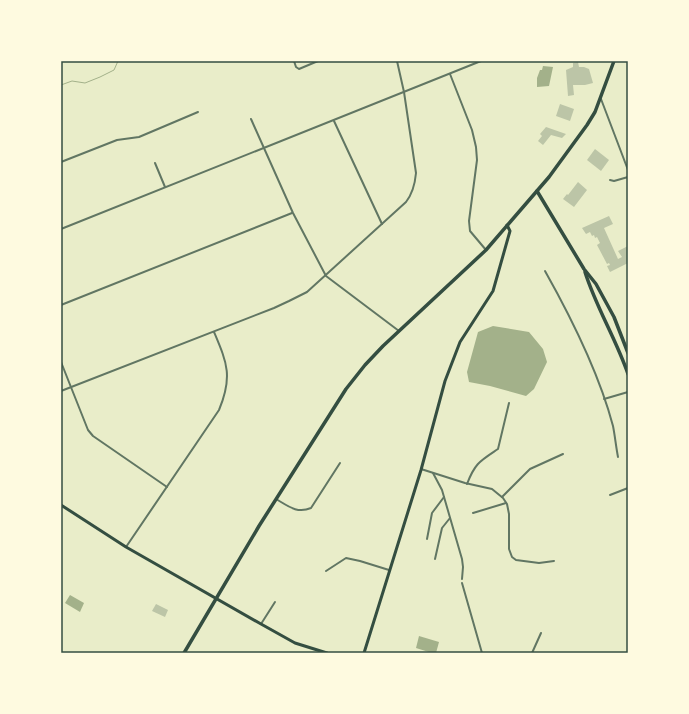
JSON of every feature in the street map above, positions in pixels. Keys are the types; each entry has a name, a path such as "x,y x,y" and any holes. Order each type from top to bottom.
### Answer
{"main road":[{"path":"184,653 215,598 347,388 368,362 399,331 486,250 537,192 595,112 614,61"},
{"path":"537,192 584,269 596,284 614,317 628,353"},
{"path":"364,653 454,355 460,342 496,284 510,231 508,225"},
{"path":"584,269 590,287 616,343 628,374"},
{"path":"61,505 126,547 295,643 327,653"}],"street":[{"path":"294,61 296,67 299,69 318,61"},
{"path":"61,391 214,332 290,301 307,292 406,202 411,196 416,173 404,92 397,61"},
{"path":"61,229 481,61"},
{"path":"450,74 475,139 477,160 469,221 470,231 486,250"},
{"path":"601,99 628,170"},
{"path":"61,162 117,140 139,136 198,112"},
{"path":"251,119 293,213 326,276 399,331"},
{"path":"334,121 382,224"},
{"path":"155,163 165,187"},
{"path":"610,180 614,181 628,178"},
{"path":"61,305 293,213"},
{"path":"545,271 567,310 588,357 613,427 618,457"},
{"path":"126,547 219,410 225,396 227,375 226,362 214,332"},
{"path":"61,362 88,430 92,436 167,487"},
{"path":"604,400 628,392"},
{"path":"467,484 472,470 479,462 498,449 510,403"},
{"path":"502,497 530,469 563,454"},
{"path":"276,499 293,510 306,510 311,508 340,463"},
{"path":"421,468 467,484 492,489 502,497 506,503 509,514 510,549 512,557 516,560 539,563 554,560"},
{"path":"433,473 444,497 462,559 462,579"},
{"path":"610,495 628,488"},
{"path":"426,539 432,512 444,497"},
{"path":"473,513 506,503"},
{"path":"435,559 442,528 450,518"},
{"path":"326,571 346,558 389,570"},
{"path":"462,584 482,653"},
{"path":"261,624 275,602"},
{"path":"532,653 541,633"}],"shaded area":[{"path":"543,66 553,67 549,86 537,87 537,78"},
{"path":"493,326 529,332 543,349 547,362 534,389 526,396 469,382 467,372 478,332"},
{"path":"70,595 84,603 80,612 65,603"},
{"path":"419,636 439,642 436,653 416,648"}],"building":[{"path":"578,62 579,67 589,69 593,83 573,85 574,95 568,96 566,70 573,67 573,63"},
{"path":"560,104 574,109 570,121 556,116"},
{"path":"546,127 566,134 562,138 551,135 543,145 538,141 542,136 540,134"},
{"path":"595,149 609,160 601,171 587,160"},
{"path":"578,182 587,190 574,207 563,199"},
{"path":"609,216 613,224 604,228 618,259 622,257 618,251 628,246 628,263 610,272 607,266 610,265 609,263 607,264 597,245 600,243 597,237 595,238 594,235 592,236 590,232 586,234 582,228"},
{"path":"156,604 168,610 165,617 152,611"}],"waterway":[{"path":"61,85 72,81 85,83 100,77 114,70 118,61"}]}
